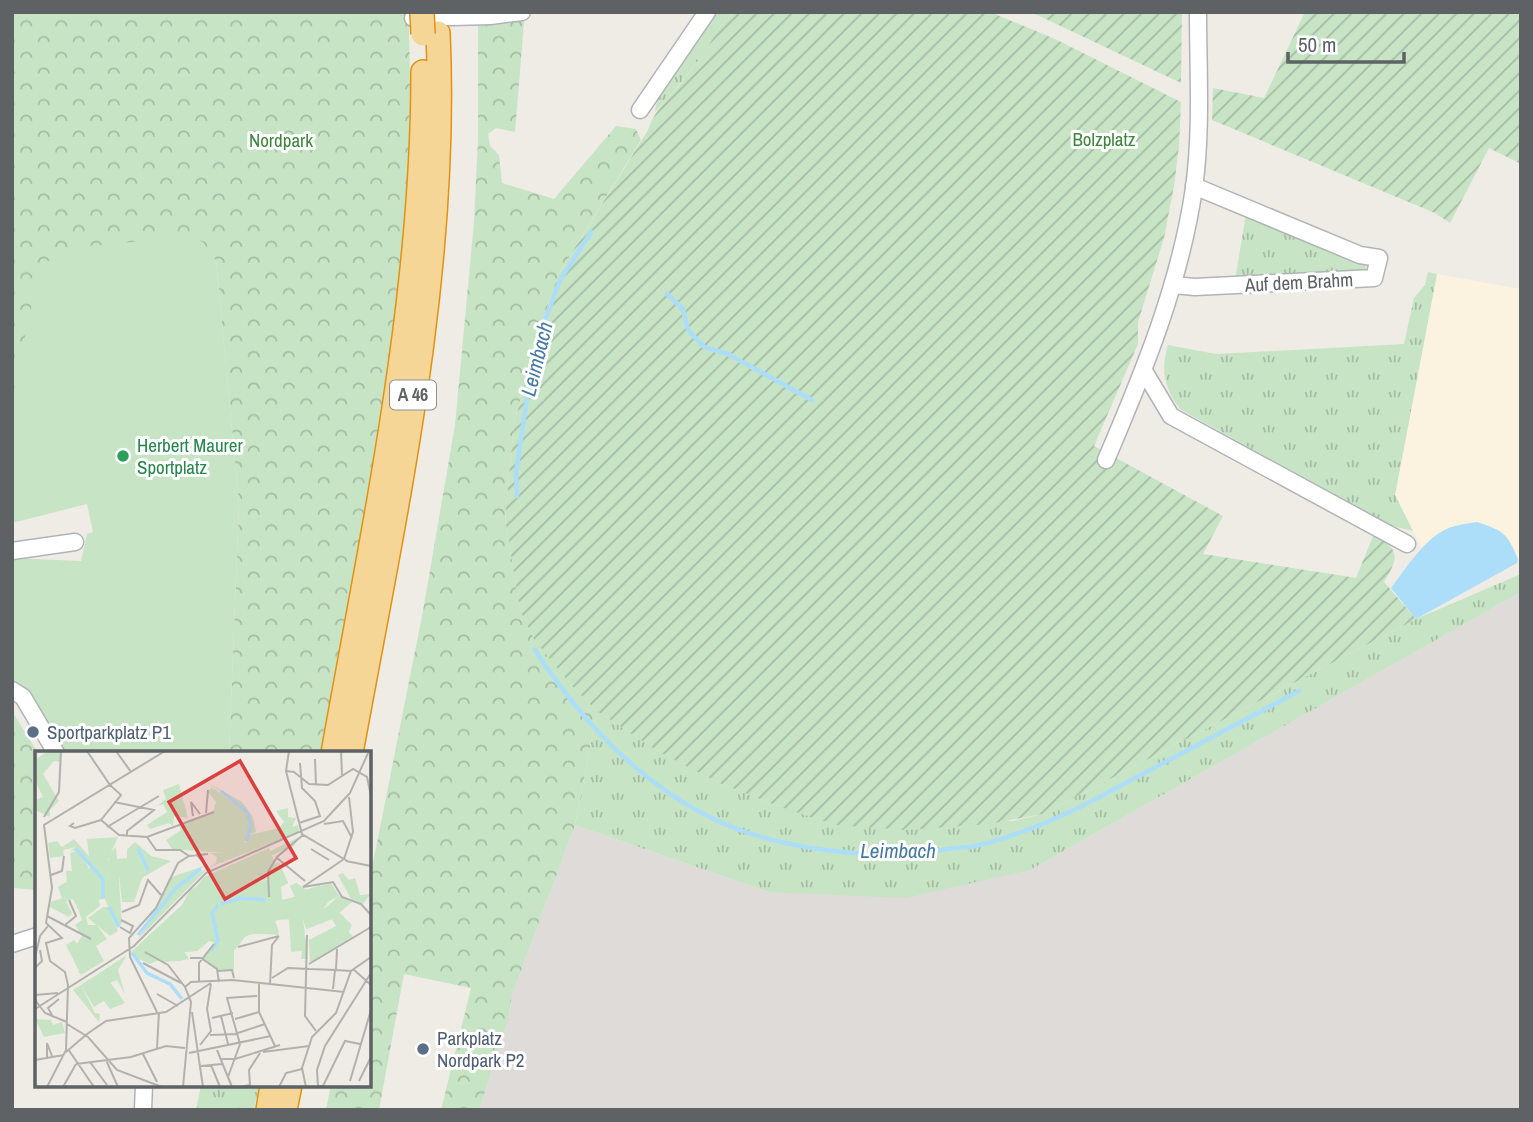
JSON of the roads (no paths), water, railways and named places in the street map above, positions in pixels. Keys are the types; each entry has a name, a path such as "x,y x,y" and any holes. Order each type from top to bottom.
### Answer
{"highway":[{"name":"A 46","path":"333,751 403,351 417,216 426,22"},
{"name":"A 46","path":"351,751 417,374 430,269 439,114 426,22"},
{"path":"268,1110 272,1087"},
{"path":"285,1110 290,1087"}],"street":[{"path":"426,22 522,12"},
{"path":"640,110 707,12"},
{"path":"1107,460 1144,371 1173,285 1194,186 1198,12"},
{"name":"Auf dem Brahm","path":"1173,285 1195,287 1374,278 1379,258 1360,255 1194,186"},
{"path":"1144,371 1171,416 1407,544"},
{"path":"12,551 75,542"},
{"path":"12,690 23,696 55,751"},
{"path":"12,944 35,937"},
{"path":"143,1110 144,1087"}],"water":[{"path":"1477,522 1504,534 1514,550 1517,563 1416,619 1391,588 1419,551 1436,536 1455,526"}],"waterway":[{"name":"Leimbach","path":"517,496 516,473 528,391 544,323 560,280 591,232"},
{"path":"667,294 683,309 688,330 704,347 728,354 812,400"},
{"name":"Leimbach","path":"535,650 575,706 598,732 650,779 678,799 708,816 754,835 796,845 854,853 930,852 971,847 1020,833 1090,802 1299,691"}],"place":[{"name":"Herbert Maurer Sportplatz","path":"123,456"},
{"name":"Sportparkplatz P1","path":"33,732"},
{"name":"Parkplatz Nordpark P2","path":"423,1049"}],"park label":[{"name":"Bolzplatz","path":"1104,139"},
{"name":"Nordpark","path":"281,140"}]}
